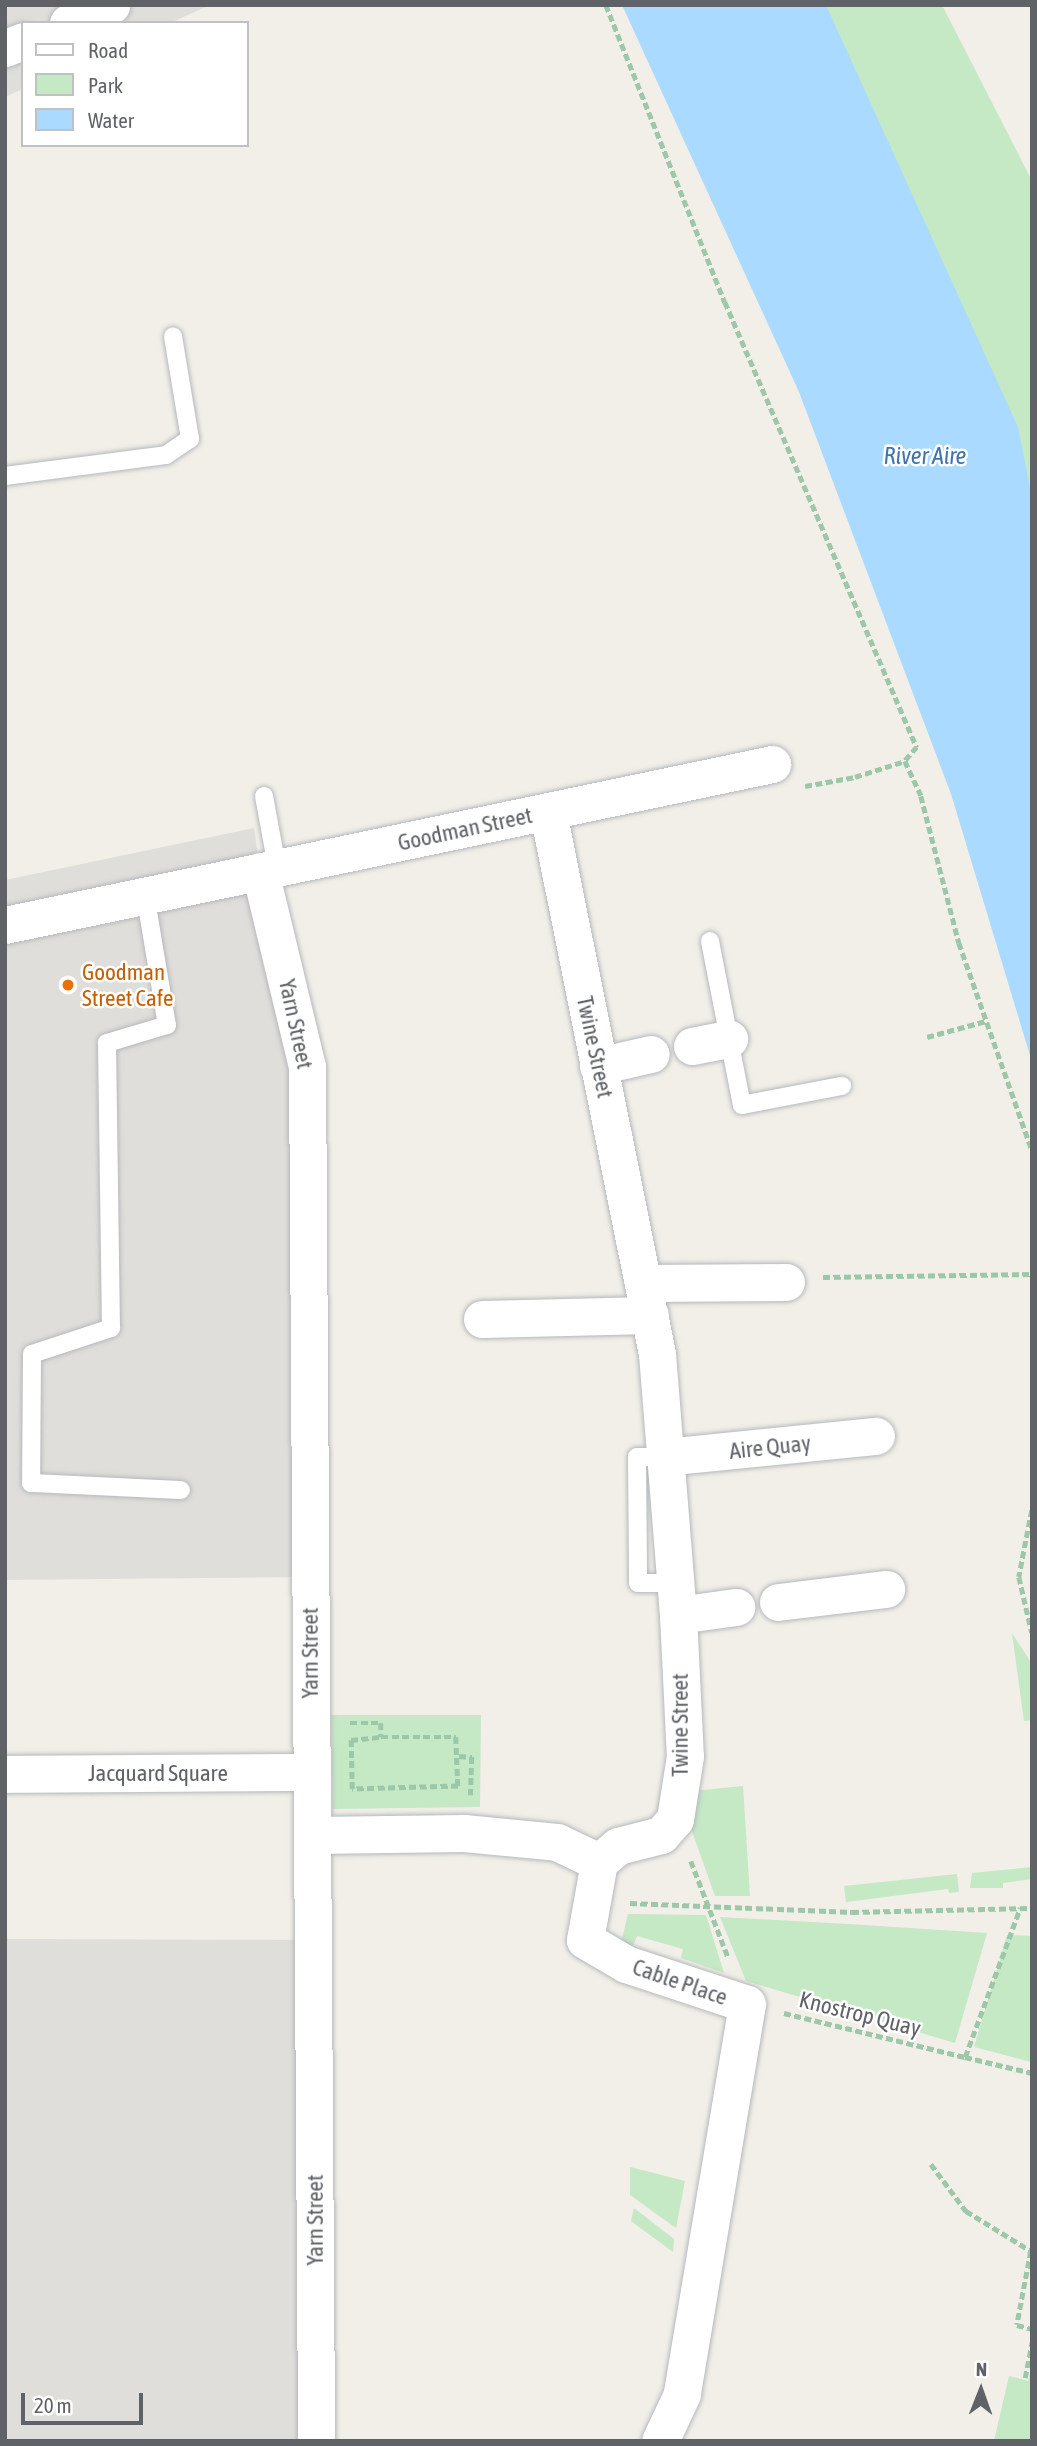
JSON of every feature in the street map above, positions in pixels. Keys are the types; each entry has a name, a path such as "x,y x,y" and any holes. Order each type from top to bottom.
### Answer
{"street":[{"path":"73,21 111,5"},
{"name":"Goodman Street","path":"5,925 772,764"},
{"name":"Twine Street","path":"548,812 657,1354 677,1599 685,1756 675,1819"},
{"name":"Yarn Street","path":"269,869 307,1067 316,2441"},
{"path":"692,1046 729,1039"},
{"path":"598,1066 650,1054"},
{"path":"482,1319 786,1282"},
{"name":"Aire Quay","path":"664,1457 876,1436"},
{"path":"778,1602 886,1589"},
{"path":"677,1599 736,1607"},
{"name":"Jacquard Square","path":"5,1774 310,1772"},
{"path":"313,1835 471,1834 557,1842 599,1861 618,1846 661,1835 675,1819"},
{"name":"Cable Place","path":"599,1861 585,1940 626,1964 747,2004 682,2394 660,2441"}],"lane":[{"path":"5,476 166,455 190,439 173,336"},
{"path":"264,796 269,869"},
{"path":"145,894 167,1025 107,1043 111,1328 32,1354 31,1483 181,1490"},
{"path":"710,941 742,1105 842,1086"}],"path":[{"path":"606,5 725,302 917,747 905,761 855,778 779,790 772,764"},
{"path":"905,761 921,796 959,943 1032,1150"},
{"path":"927,1037 986,1021"},
{"path":"786,1282 827,1276 1032,1274"},
{"path":"1032,1510 1019,1577 1032,1633"},
{"path":"456,1737 459,1756 458,1786 352,1788 351,1740 456,1737"},
{"path":"459,1756 472,1757 471,1834"},
{"path":"675,1819 747,2004"},
{"path":"592,1902 852,1912 1032,1908"},
{"path":"965,2057 1020,1908"},
{"name":"Knostrop Quay","path":"747,2004 1032,2073"},
{"path":"931,2164 966,2211 1032,2250 1017,2325 1032,2329"},
{"path":"1026,2378 1032,2342"}],"shaded area":[{"path":"5,5 210,5 174,21 21,21 21,90 5,97"},
{"path":"254,828 260,871 307,1067 309,1577 5,1580 5,880"},
{"path":"5,1939 313,1940 316,2441 5,2441"}],"green space":[{"path":"825,5 942,5 1032,181 1032,498"},
{"path":"1012,1633 1032,1664 1032,1720 1024,1721"},
{"path":"331,1715 481,1715 480,1807 333,1809"},
{"path":"743,1786 750,1896 715,1896 682,1803 693,1791"},
{"path":"1032,1867 1032,1879 1003,1883 1003,1888 970,1888 972,1873"},
{"path":"957,1874 959,1892 949,1893 948,1889 846,1902 844,1886"},
{"path":"628,1914 706,1915 724,1973 681,1958 683,1949 637,1936 633,1946 621,1943"},
{"path":"720,1917 987,1933 955,2043 746,1981"},
{"path":"1007,1935 1032,1936 1032,2071 1031,2062 974,2047"},
{"path":"630,2167 685,2181 676,2228 630,2195"},
{"path":"634,2208 674,2239 673,2252 631,2221"},
{"path":"1032,2366 1032,2441 994,2441 1009,2376 1028,2381"}],"water":[{"name":"River Aire","path":"622,5 826,5 1018,427 1032,498 1032,1062 951,794 799,392"}],"place":[{"name":"Goodman Street Cafe","path":"68,985"}]}
